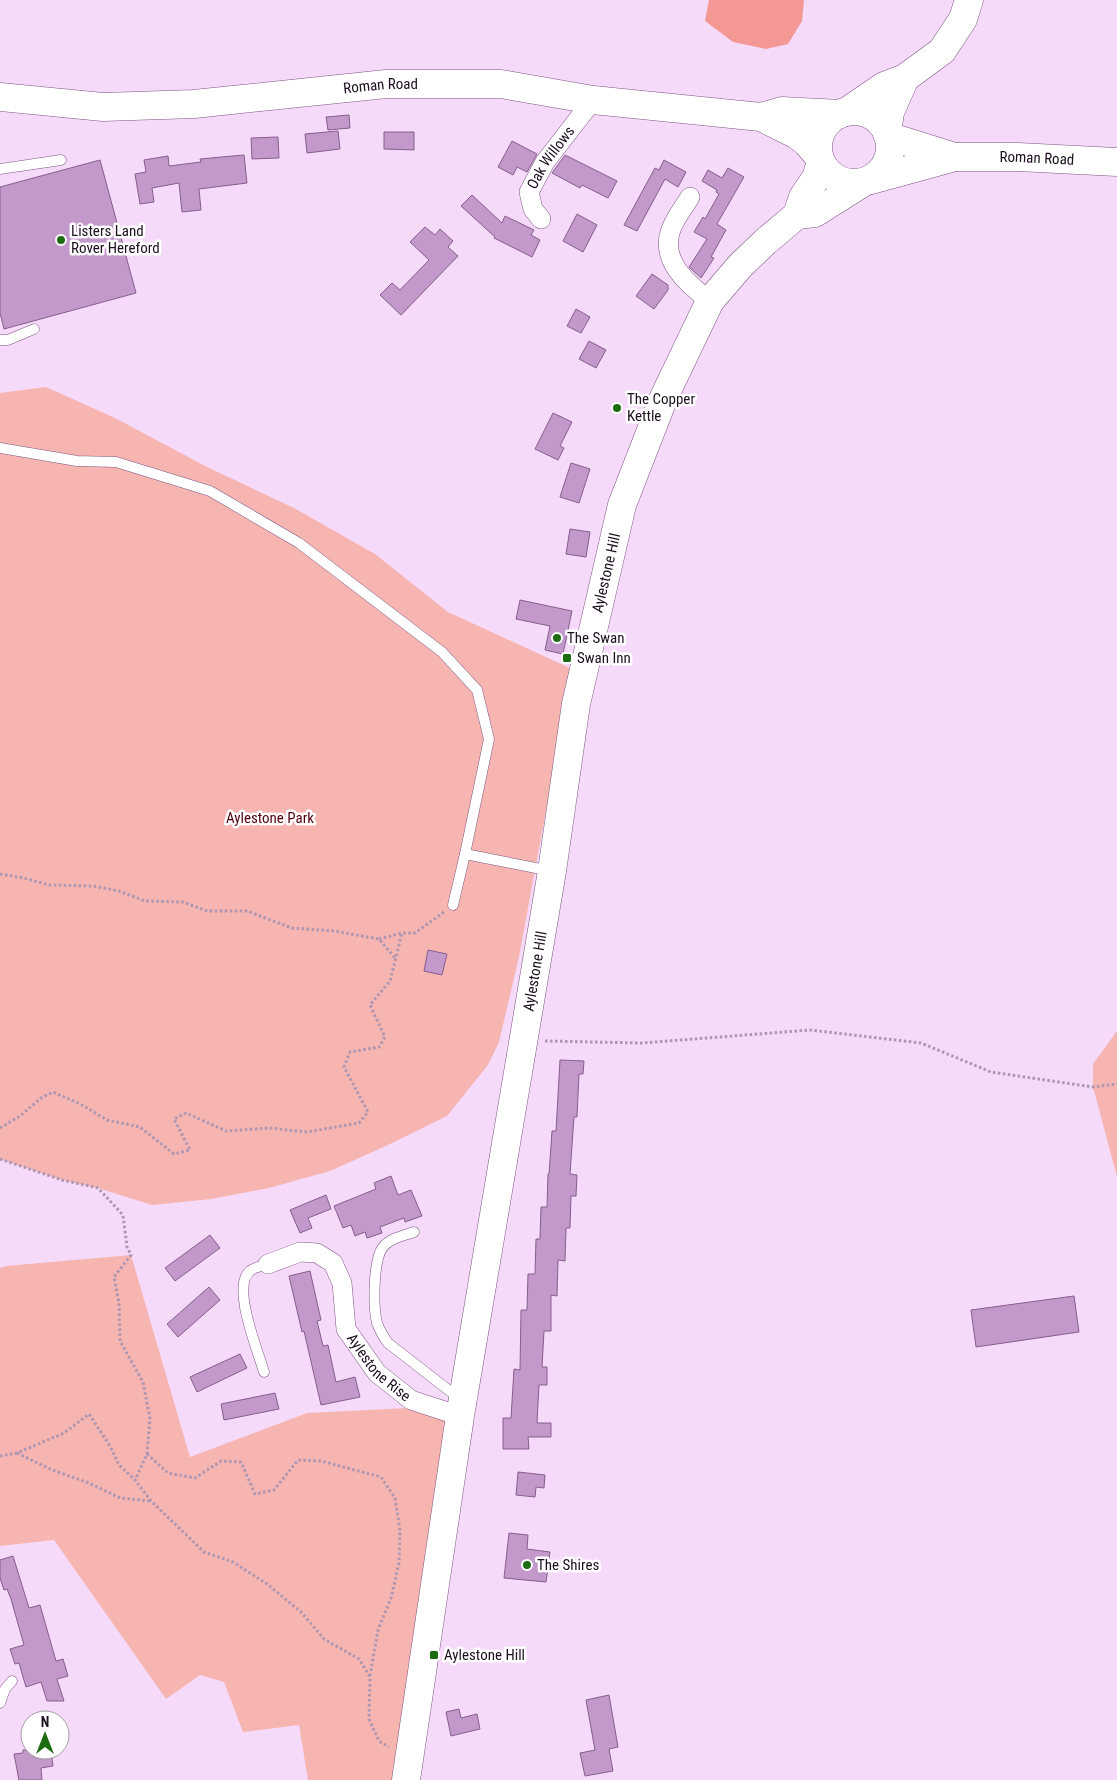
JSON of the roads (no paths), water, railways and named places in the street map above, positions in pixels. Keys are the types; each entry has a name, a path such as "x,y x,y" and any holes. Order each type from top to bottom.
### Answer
{"main road":[{"path":"905,78 890,112 889,156 879,174 867,181 854,184 839,180 826,171 820,160 817,147 821,132 831,119 884,86 905,78 942,51 962,20 969,0"},
{"name":"Roman Road","path":"0,97 103,107 194,104 386,84 501,84 593,100 761,117 797,135 807,143 820,160"},
{"name":"Roman Road","path":"761,117 782,111 843,113"},
{"path":"843,113 859,111 870,115 880,122 888,134"},
{"name":"Roman Road","path":"888,134 955,157"},
{"name":"Roman Road","path":"867,181 955,157 1018,157 1117,162"},
{"name":"Aylestone Hill","path":"407,1769 461,1408 552,871 576,704 622,506 664,397 710,301 740,266 797,215 803,197 816,178 820,160"},
{"name":"Aylestone Hill","path":"797,215 815,213 867,181"}],"street":[{"name":"Oak Willows","path":"541,219 533,209 528,192 545,162 593,100"},
{"path":"690,197 671,228 668,245 674,268 687,283 710,301"},
{"name":"Aylestone Rise","path":"268,1264 300,1252 317,1253 333,1263 342,1283 346,1329 377,1373 411,1400 461,1408"}],"lane":[{"path":"0,169 60,160"},
{"path":"0,340 8,340 34,329"},
{"path":"0,448 77,461 116,462 210,491 299,543 442,652 477,690 489,740 453,905"},
{"path":"465,854 552,871"},
{"path":"414,1232 389,1241 382,1248 377,1259 375,1300 377,1321 381,1333 388,1343 461,1408"},
{"path":"264,1372 242,1298 244,1280 250,1271 268,1264"},
{"path":"0,1703 5,1689 12,1681"}],"place":[{"name":"Listers Land Rover Hereford","path":"61,240"},
{"name":"The Copper Kettle","path":"617,408"},
{"name":"The Swan","path":"557,638"},
{"name":"Swan Inn","path":"567,658"},
{"name":"The Shires","path":"527,1565"},
{"name":"Aylestone Hill","path":"434,1655"}],"park label":[{"name":"Aylestone Park","path":"270,818"}]}
